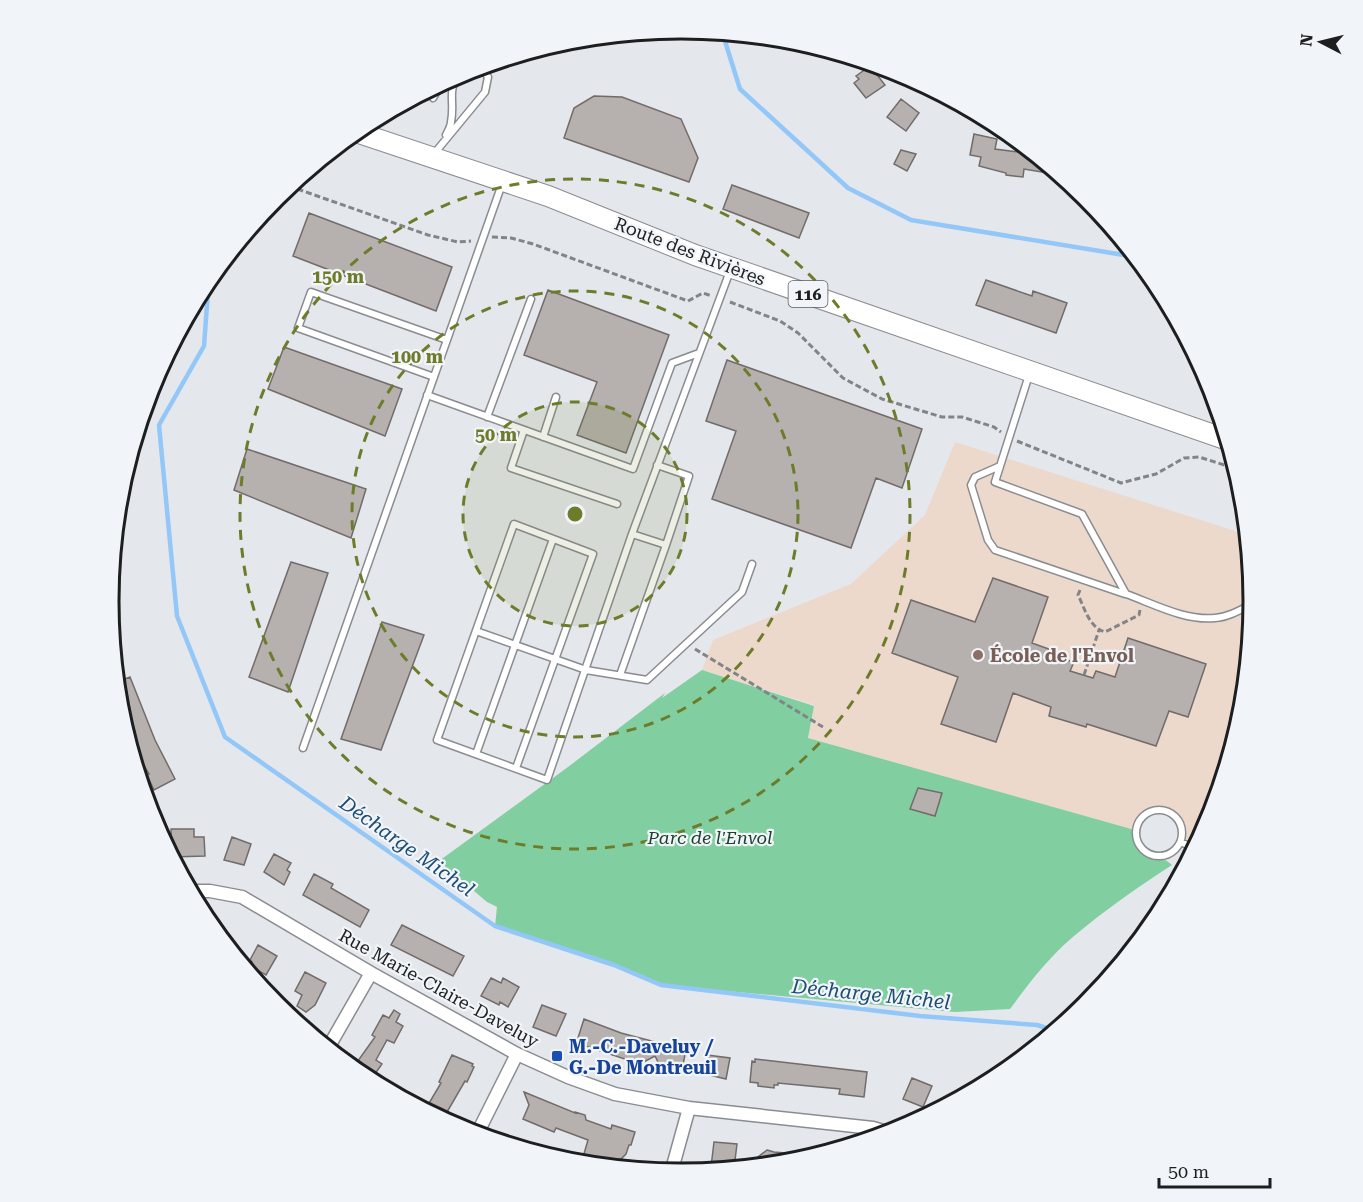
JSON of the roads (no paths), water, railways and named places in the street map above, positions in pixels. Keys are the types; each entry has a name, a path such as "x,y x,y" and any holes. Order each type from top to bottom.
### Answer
{"main road":[{"name":"Route des Rivières","path":"367,136 548,196 732,267 1219,438"}],"street":[{"name":"Rue Marie-Claire-Daveluy","path":"201,891 242,897 371,973 517,1054 568,1077 615,1094 689,1108 874,1128"},
{"path":"332,1041 371,973"},
{"path":"481,1126 517,1054"},
{"path":"674,1163 689,1108"}],"lane":[{"path":"432,157 485,92 488,77 486,74"},
{"path":"444,142 452,122 450,95 452,88"},
{"path":"303,748 503,181"},
{"path":"516,768 593,554 514,524 436,740 547,780 632,534 732,267"},
{"path":"434,377 298,328 311,292 447,340"},
{"path":"487,417 531,299"},
{"path":"427,395 633,469 672,363 699,353"},
{"path":"1030,372 995,482 1082,514 1126,594"},
{"path":"543,437 556,397"},
{"path":"524,430 511,468 617,504"},
{"path":"620,675 689,476 657,465"},
{"path":"1000,466 975,477 971,485 988,540 995,550 1194,618 1217,618 1244,609"},
{"path":"632,534 666,545"},
{"path":"476,754 553,539"},
{"path":"476,631 586,670 647,680 742,592 752,564"},
{"path":"1160,809 1170,812 1181,824 1180,842 1170,854 1150,855 1141,848 1137,841 1137,825 1148,812 1160,809"},
{"path":"1180,842 1188,845"}],"waterway":[{"path":"725,41 740,89 848,188 911,220 1124,255"},
{"name":"Décharge Michel","path":"207,300 204,346 159,425 177,616 225,737 495,926 614,965 661,985 920,1016 1037,1025 1047,1028"}],"place":[{"name":"École de l'Envol","path":"978,655"},
{"name":"M.-C.-Daveluy / G.-De Montreuil","path":"557,1056"}],"park label":[{"name":"Parc de l'Envol","path":"710,837"}]}
